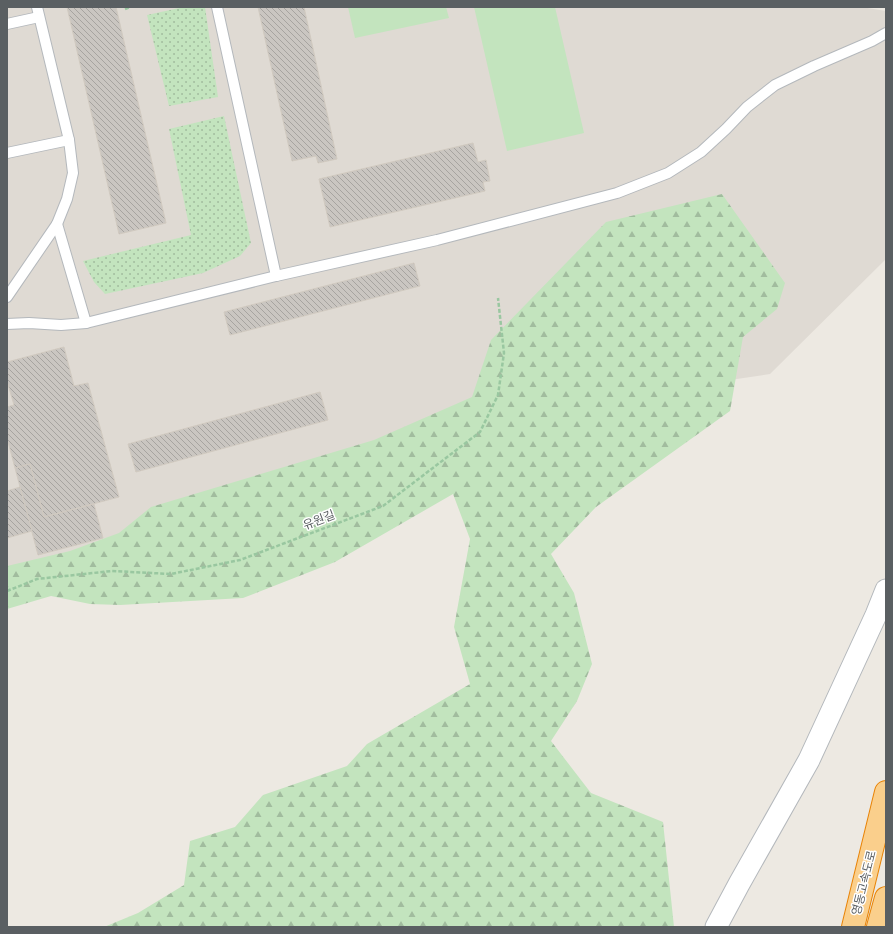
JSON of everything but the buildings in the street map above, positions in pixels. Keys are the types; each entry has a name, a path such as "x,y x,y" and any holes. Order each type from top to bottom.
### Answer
{"highway":[{"name":"영동고속도로","path":"853,927 886,792"},
{"name":"영동고속도로","path":"878,927 886,898"}],"street":[{"path":"716,927 809,760 876,615 886,590"}],"lane":[{"path":"217,7 276,276"},
{"path":"7,24 38,12 69,140 72,173 68,199 57,224 7,297"},
{"path":"7,324 29,323 61,325 86,323 276,276 437,240 617,193 668,173 701,152 747,107 775,85 872,41 886,33"},
{"path":"7,153 69,140"},
{"path":"57,224 86,323"}],"path":[{"path":"125,9 130,7"},
{"name":"유원길","path":"7,591 37,579 112,571 171,574 240,560 382,506 480,432 498,394 504,353 498,298"}],"shaded area":[{"path":"7,7 861,7 886,11 886,259 770,374 449,419 7,578"}],"green space":[{"path":"184,7 205,7 218,97 169,106 147,15"},
{"path":"348,7 446,7 449,18 355,38"},
{"path":"474,7 555,7 584,133 507,151"},
{"path":"224,116 251,243 240,256 203,273 105,294 94,282 83,261 191,235 169,129"},
{"path":"722,194 785,283 777,309 743,337 730,411 596,507 551,554 574,593 592,664 577,701 551,741 591,793 663,822 674,927 104,927 138,913 184,885 190,841 235,827 263,795 347,766 367,744 470,684 454,627 470,539 453,494 335,562 243,598 120,605 90,604 51,596 7,609 7,566 70,551 119,533 151,507 374,440 472,397 491,340 606,222"}]}
